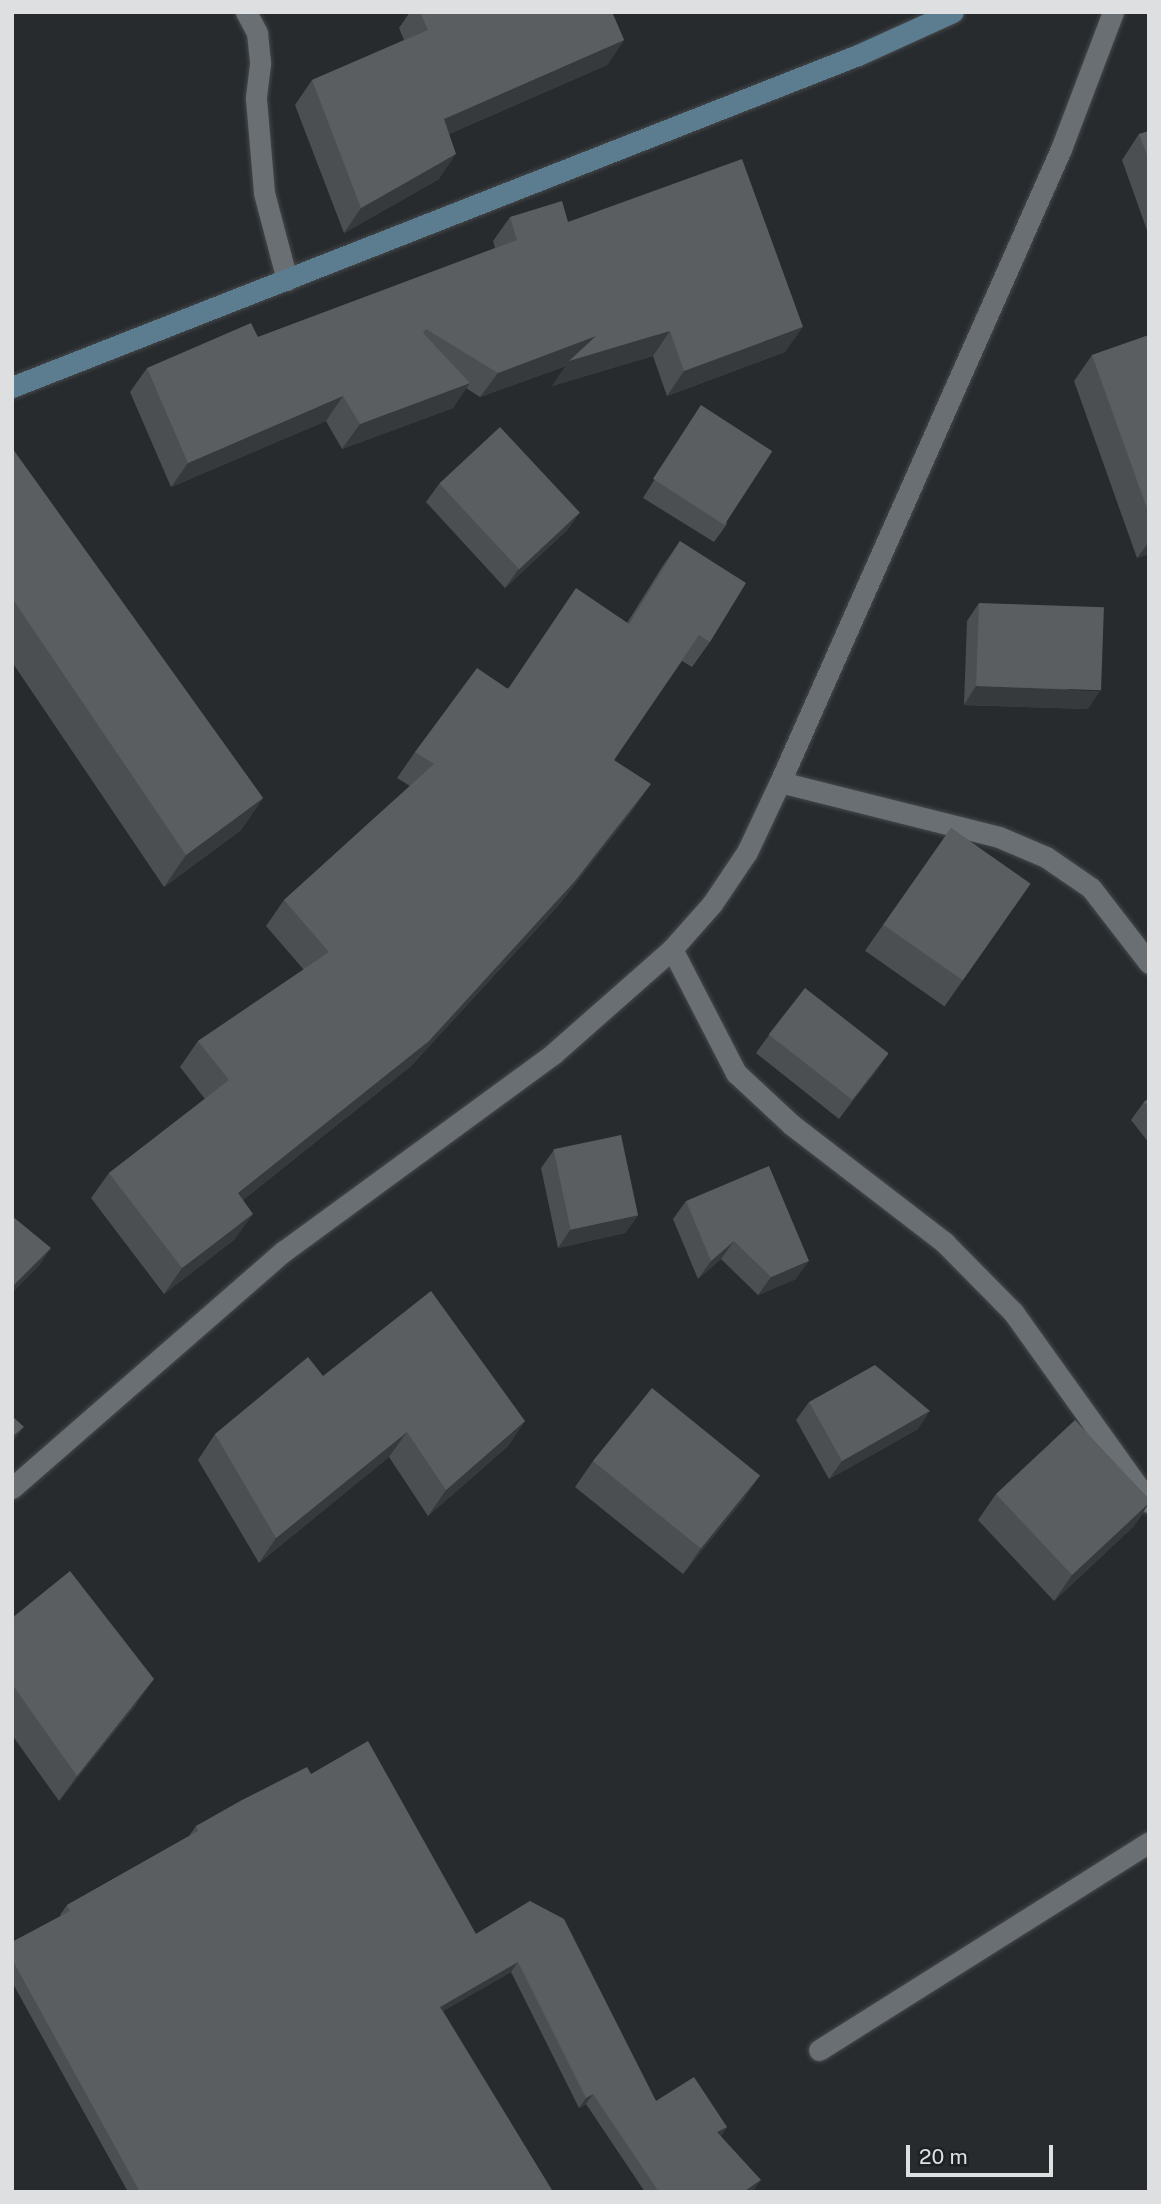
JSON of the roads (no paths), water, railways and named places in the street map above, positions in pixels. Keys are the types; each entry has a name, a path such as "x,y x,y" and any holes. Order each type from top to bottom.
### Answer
{"main road":[{"path":"12,387 858,55 953,12"}],"street":[{"path":"246,12 257,33 260,64 256,99 264,193 287,280"},
{"path":"12,1488 284,1251 553,1054 672,949 712,904 747,852 780,782 1061,149 1113,12"},
{"path":"780,782 999,838 1046,857 1091,888 1149,963"},
{"path":"672,949 736,1073 792,1125 945,1243 1013,1312 1149,1502"},
{"path":"819,2050 1149,1842"}]}
